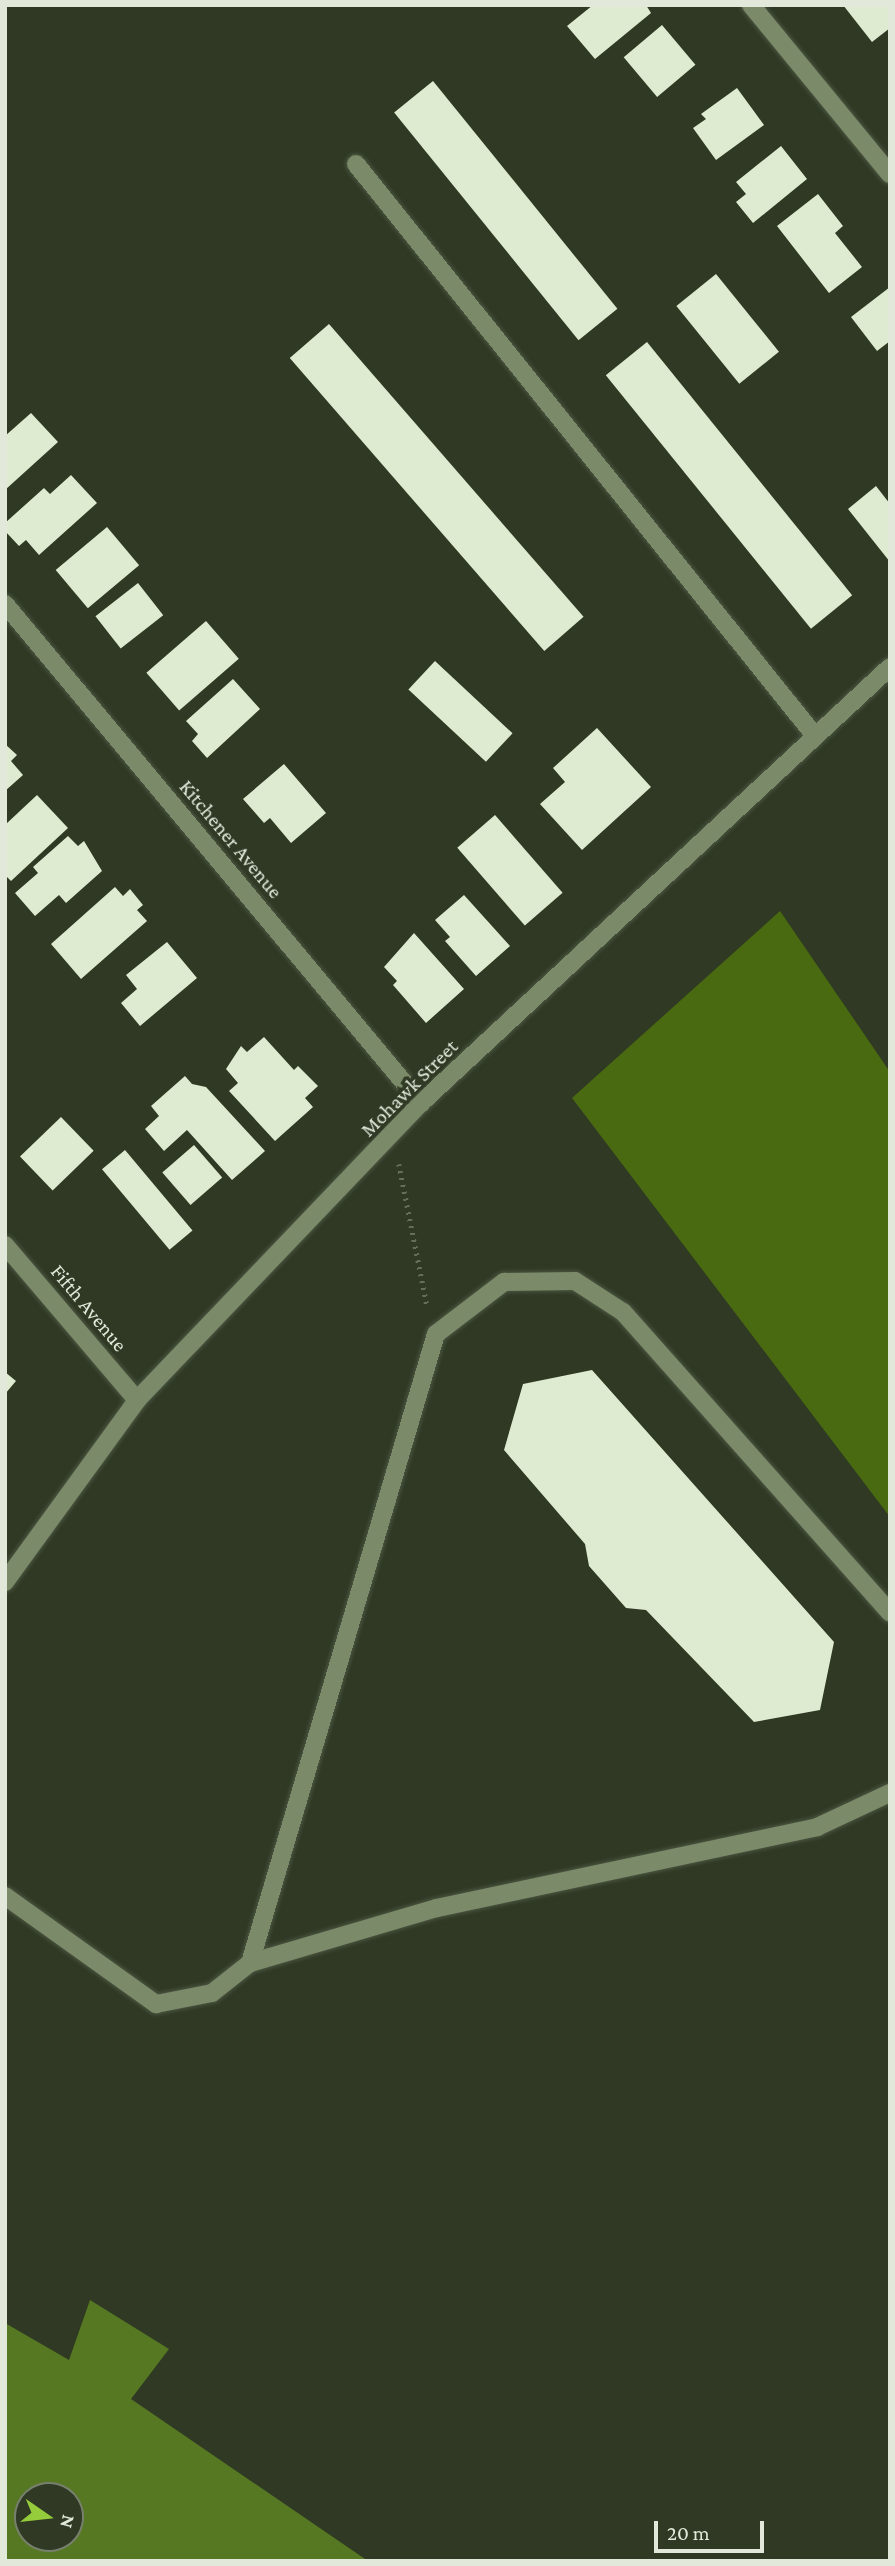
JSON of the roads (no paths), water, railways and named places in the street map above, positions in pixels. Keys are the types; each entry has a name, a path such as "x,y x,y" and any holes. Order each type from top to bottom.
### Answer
{"street":[{"path":"751,5 890,174"},
{"path":"356,164 815,736"},
{"name":"Kitchener Avenue","path":"5,604 421,1103"},
{"name":"Mohawk Street","path":"5,1582 137,1400 394,1135 421,1103 890,667"},
{"name":"Fifth Avenue","path":"5,1245 137,1400"},
{"path":"250,1963 436,1334 504,1282 575,1281 623,1312 890,1613"},
{"path":"5,1896 156,2004 212,1993 250,1963 437,1908 817,1827 890,1793"}]}
